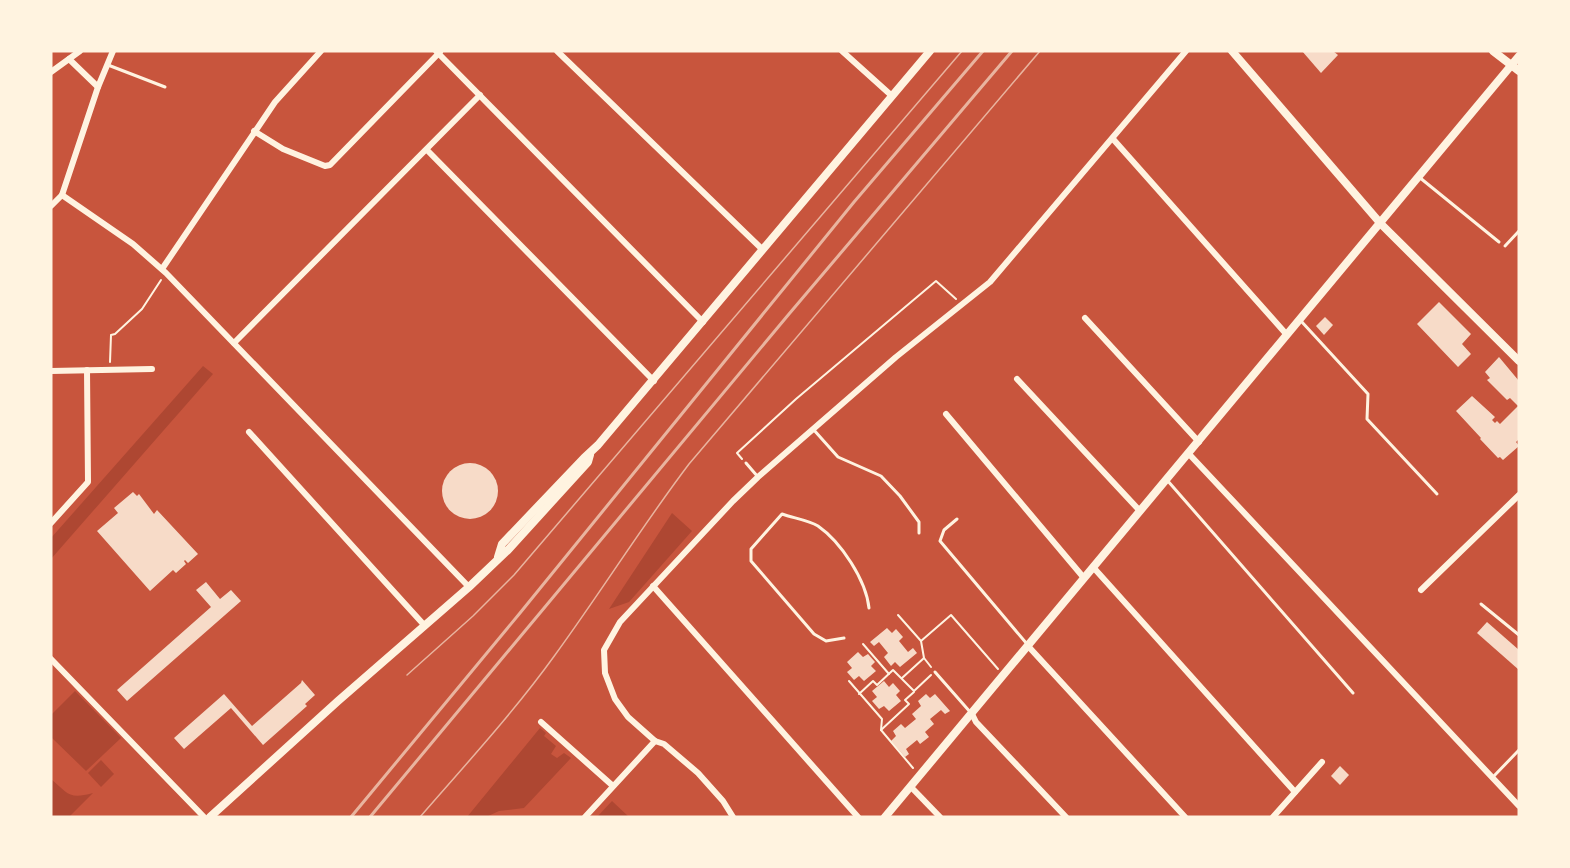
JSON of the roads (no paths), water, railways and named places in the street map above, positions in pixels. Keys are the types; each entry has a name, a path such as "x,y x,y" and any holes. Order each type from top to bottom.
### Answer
{"street":[{"path":"51,72 80,51"},
{"path":"51,206 62,195 98,87 113,51"},
{"path":"164,271 254,131 275,102 321,51"},
{"path":"557,51 763,250"},
{"path":"842,51 892,96"},
{"path":"210,817 469,587 498,557 502,544 591,453 654,381 930,51"},
{"path":"733,817 723,801 698,773 664,744 655,741 628,717 615,699 605,673 604,650 620,622 758,477 896,357 990,282 1186,51"},
{"path":"1232,51 1381,224 1519,362"},
{"path":"1493,51 1519,71"},
{"path":"254,131 284,149 330,165 439,52 703,322"},
{"path":"885,817 1519,56"},
{"path":"69,59 98,87"},
{"path":"234,343 480,95"},
{"path":"1113,139 1287,335"},
{"path":"427,150 654,381"},
{"path":"62,195 133,244 164,271 469,587"},
{"path":"1084,318 1199,442"},
{"path":"51,371 152,369"},
{"path":"51,523 88,482 87,370"},
{"path":"1017,379 1140,511"},
{"path":"946,414 1084,578"},
{"path":"249,432 425,626"},
{"path":"1189,454 1519,806"},
{"path":"1421,590 1519,495"},
{"path":"1093,567 1295,792"},
{"path":"653,586 858,817"},
{"path":"1028,646 1185,817"},
{"path":"51,659 204,817"},
{"path":"972,714 976,722 1066,817"},
{"path":"541,722 613,786"},
{"path":"585,817 655,741"},
{"path":"1273,817 1322,762"},
{"path":"910,787 940,817"}],"lane":[{"path":"107,64 165,87"},
{"path":"1419,177 1498,242"},
{"path":"1505,246 1519,231"},
{"path":"1300,320 1368,394 1367,419 1437,494"},
{"path":"813,429 838,457 881,476 900,496 919,522 919,533"},
{"path":"746,463 758,477"},
{"path":"1167,480 1353,693"},
{"path":"844,638 826,641 814,634 751,561 751,549 775,520 782,514 817,525 840,548 862,579 868,596 869,608"},
{"path":"957,519 944,530 940,541 1028,646"},
{"path":"1481,604 1519,635"},
{"path":"935,672 972,714"},
{"path":"1493,777 1519,750"}],"tram line":[{"path":"407,675 473,616 514,575 962,51"},
{"path":"420,817 523,697 689,464 1040,51"}],"railway":[{"path":"351,817 854,202 983,51"},
{"path":"370,817 789,314 1012,51"}]}
